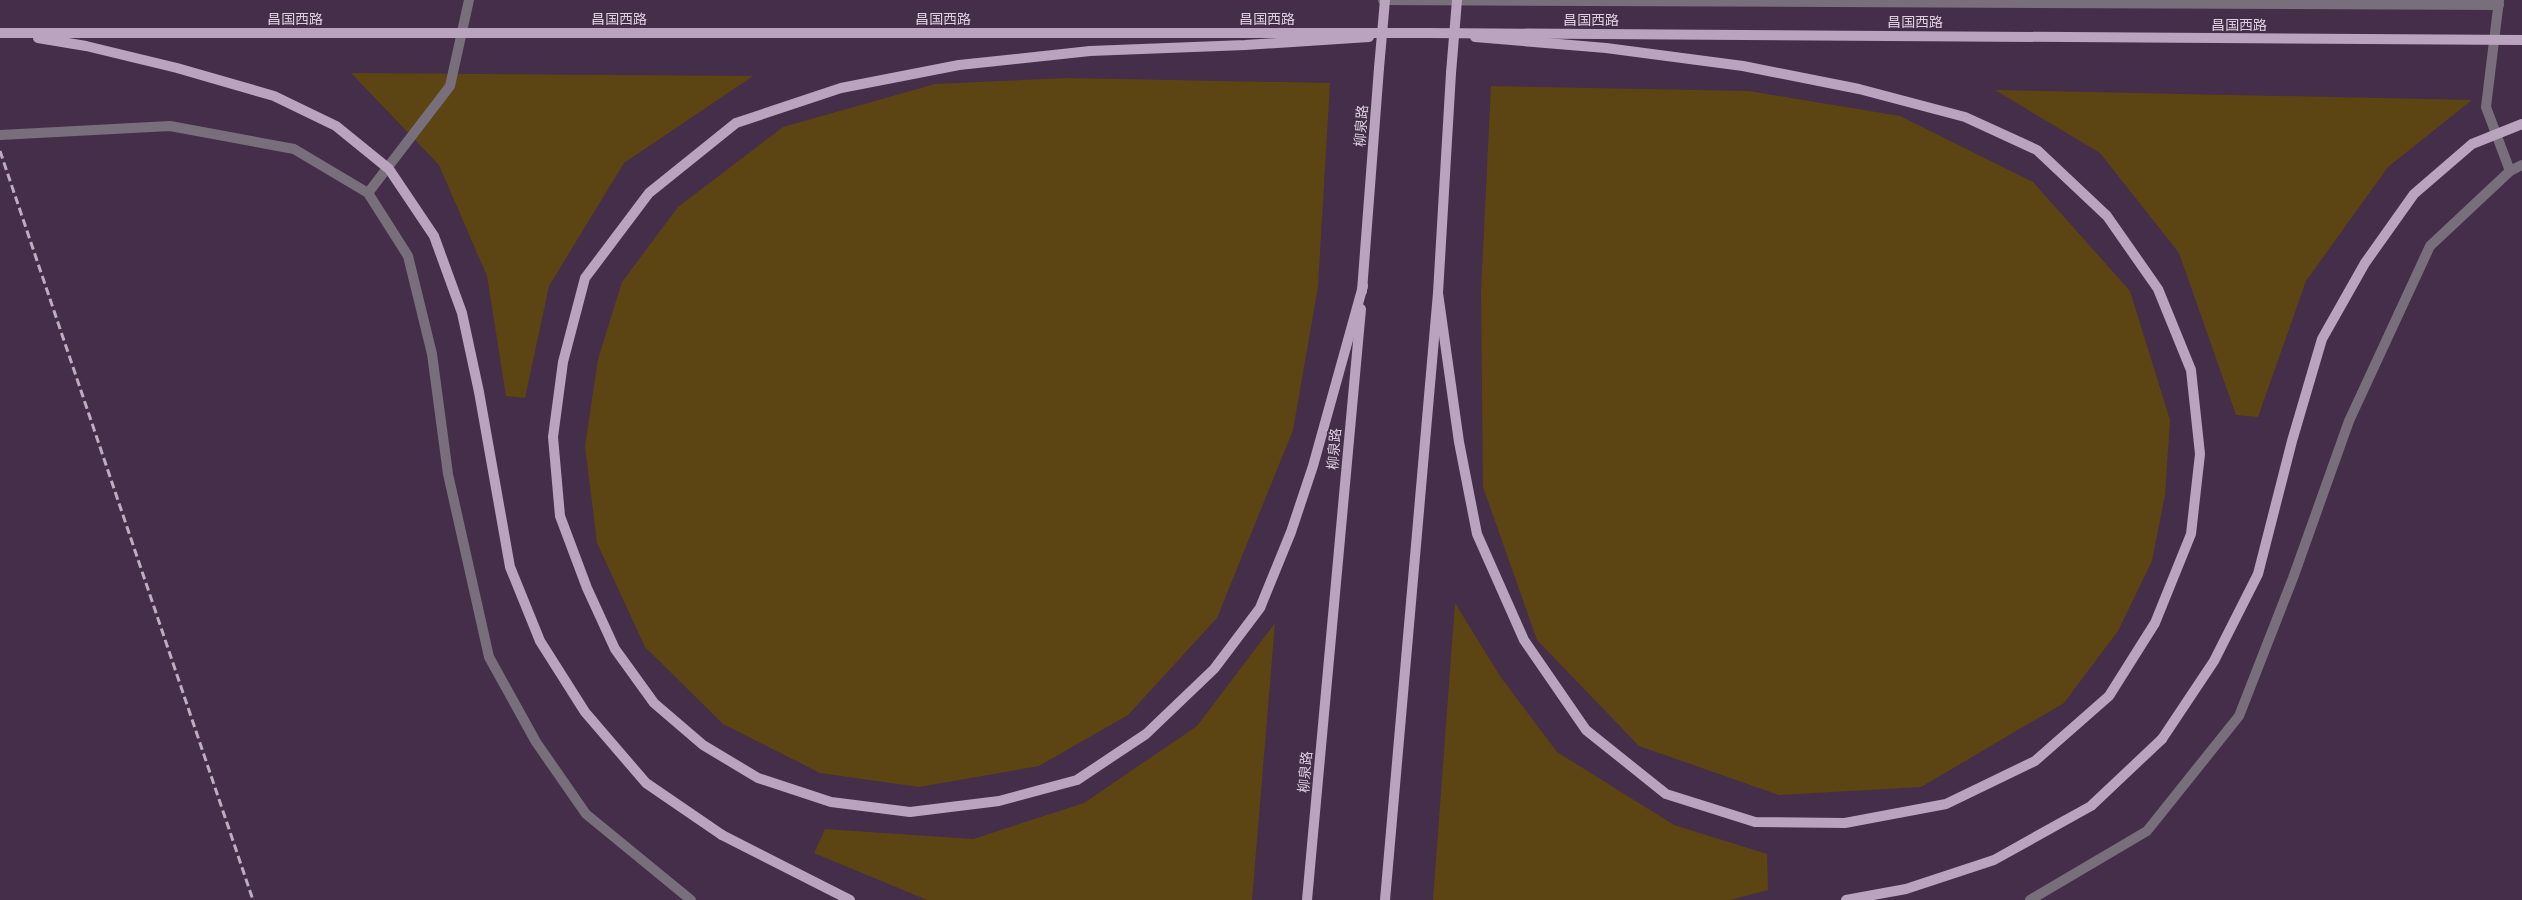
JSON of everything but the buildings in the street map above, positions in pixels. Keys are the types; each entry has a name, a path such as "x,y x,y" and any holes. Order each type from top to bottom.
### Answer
{"main road":[{"name":"柳泉路","path":"1307,900 1363,286 1384,0"},
{"path":"1385,900 1438,293 1451,73 1457,0"},
{"path":"0,33 13,33 109,52 274,96 336,126 389,169 434,236 462,313 479,392 510,567 540,641 585,712 646,783 722,835 850,900"},
{"name":"昌国西路","path":"13,33 1427,33 2522,40"},
{"path":"1363,286 1313,466 1290,532 1260,608 1214,669 1146,734 1077,780 999,801 910,812 831,802 758,778 703,745 654,703 615,650 586,588 560,516 553,437 563,362 585,278 649,193 736,124 841,88 959,65 1090,51 1245,46 1427,33 1606,48 1743,66 1859,89 1965,117 2037,150 2107,216 2158,289 2191,370 2200,454 2191,534 2155,624 2109,696 2035,761 1946,804 1845,823 1755,822 1666,794 1586,730 1524,640 1477,534 1459,442 1438,293"},
{"path":"1846,900 1906,889 1994,860 2091,806 2162,739 2214,661 2258,574 2292,441 2322,339 2365,263 2414,194 2472,144 2522,124"}],"lane":[{"path":"368,193 450,86 469,0"},
{"path":"1384,0 2499,3 2486,107 2510,171"},
{"path":"0,135 170,126 294,150 368,193 408,256 432,354 448,474 489,657 536,742 586,814 691,900"},
{"path":"2030,900 2147,831 2238,716 2293,578 2349,421 2430,246 2510,171 2522,165"}],"shaded area":[{"path":"351,73 753,76 624,163 549,286 525,398 506,396 487,276 439,165"},
{"path":"1066,78 1330,83 1318,287 1293,430 1217,618 1128,715 1039,766 919,787 820,773 723,724 645,647 597,543 585,446 598,359 622,282 678,207 783,127 935,84"},
{"path":"1491,86 1749,91 1900,116 2033,182 2130,291 2170,420 2165,495 2152,561 2118,631 2064,703 1921,787 1779,795 1639,746 1537,640 1483,487 1481,291"},
{"path":"1995,90 2472,100 2388,167 2306,281 2258,417 2236,415 2179,253 2100,153"},
{"path":"1455,603 1500,676 1557,752 1674,825 1767,854 1768,890 1730,900 1433,900"},
{"path":"1275,623 1252,900 927,900 814,853 825,829 973,839 1084,803 1197,726"}],"railway":[{"path":"0,151 253,900"}]}
